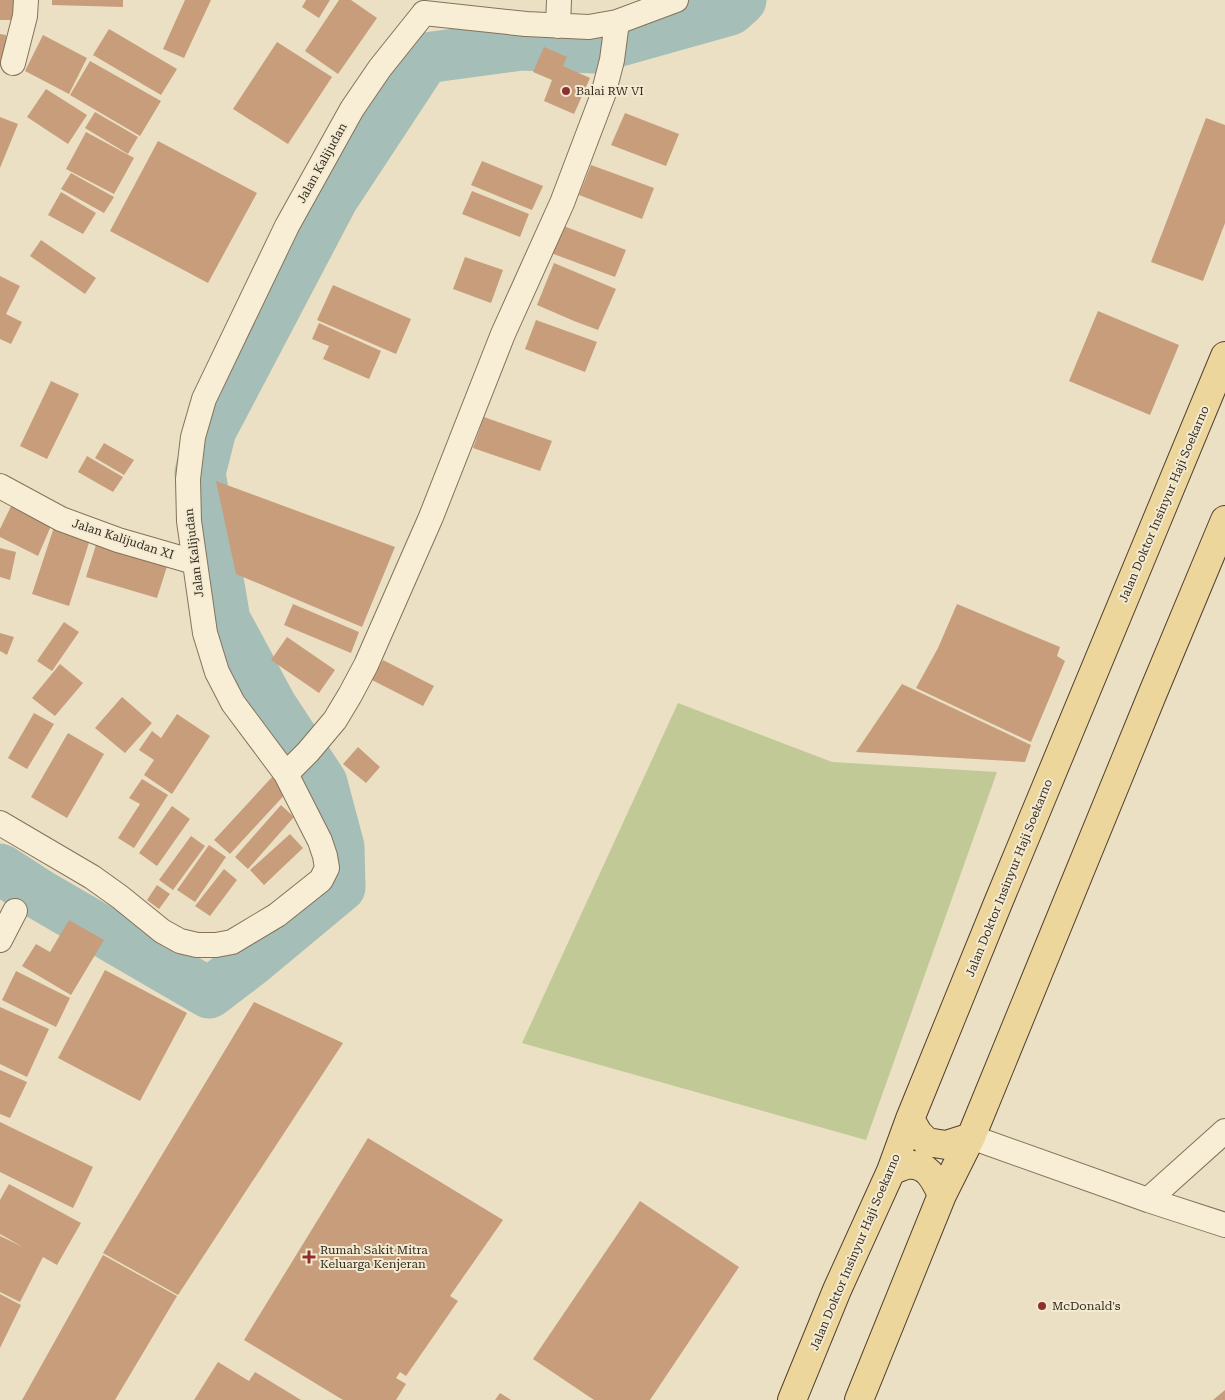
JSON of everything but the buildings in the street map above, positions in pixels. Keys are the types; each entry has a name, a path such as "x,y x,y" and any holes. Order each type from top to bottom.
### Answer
{"main road":[{"name":"Jalan Doktor Insinyur Haji Soekarno","path":"792,1400 837,1290 891,1170 1006,885 1225,356"},
{"path":"859,1400 942,1194 971,1137 1225,520"},
{"path":"910,1119 918,1133 927,1142 946,1146 971,1137"},
{"path":"891,1170 908,1165 925,1168 933,1176 942,1194"}],"street":[{"path":"12,63 25,16 26,0"},
{"path":"558,26 559,0"},
{"name":"Jalan Kalijudan","path":"0,823 92,877 162,931 180,941 197,945 216,945 232,942 277,915 322,880 327,868 325,856 296,764 233,703 217,672 204,633 189,521 188,479 192,437 204,399 287,226 352,110 417,7 526,24 616,29 676,0"},
{"path":"296,764 335,720 366,665 431,517 503,334 562,203 603,95 612,60 616,29"},
{"name":"Jalan Kalijudan XI","path":"0,486 61,519 118,540 194,562"},
{"path":"0,940 14,911"},
{"path":"1148,1200 1225,1131"},
{"path":"971,1137 1148,1200 1225,1225"}],"green space":[{"path":"678,703 832,762 997,772 866,1140 522,1043"}],"waterway":[{"path":"0,869 37,893 209,993 251,961 340,887 339,847 322,783 272,707 225,620 200,473 211,430 333,198 425,58 522,45 595,48 730,10 741,0"}],"place":[{"name":"Balai RW VI","path":"566,91"},
{"name":"Rumah Sakit Mitra Keluarga Kenjeran","path":"309,1257"},
{"name":"McDonald's","path":"1042,1306"}]}
